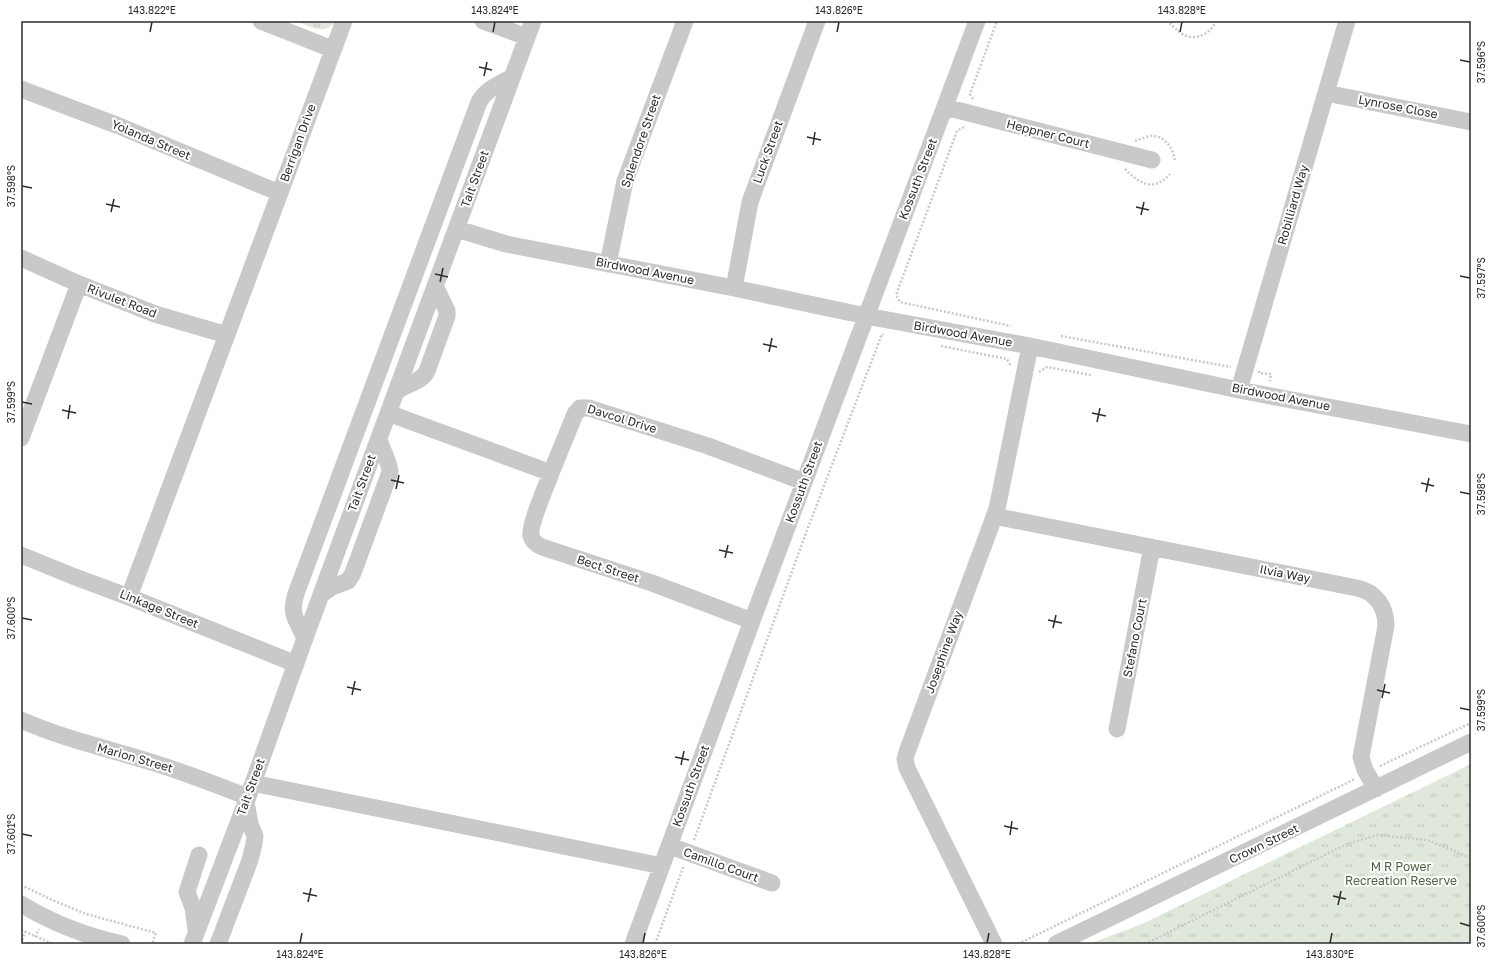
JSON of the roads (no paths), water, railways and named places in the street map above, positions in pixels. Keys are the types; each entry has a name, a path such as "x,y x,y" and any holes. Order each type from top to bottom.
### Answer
{"street":[{"path":"261,21 332,49"},
{"name":"Berrigan Drive","path":"129,597 253,266 332,49 344,21"},
{"path":"483,21 527,37"},
{"name":"Tait Street","path":"194,938 249,794 305,638 533,21"},
{"name":"Splendore Street","path":"608,264 625,181 685,21"},
{"name":"Luck Street","path":"734,288 750,202 817,21"},
{"name":"Kossuth Street","path":"633,944 752,620 976,21"},
{"name":"Robilliard Way","path":"1240,390 1252,371 1326,93 1347,21"},
{"path":"305,638 292,610 293,603 479,102 490,90 512,77"},
{"name":"Yolanda Street","path":"21,89 119,126 280,193"},
{"name":"Lynrose Close","path":"1326,93 1471,122"},
{"name":"Heppner Court","path":"944,107 1152,160"},
{"name":"Birdwood Avenue","path":"457,229 506,244 734,288 866,316 1030,346 1240,390 1471,434"},
{"name":"Rivulet Road","path":"21,258 79,284 155,314 227,335"},
{"path":"21,438 26,407 79,284"},
{"name":"Josephine Way","path":"994,944 907,768 905,759 1002,491 1030,346"},
{"name":"Davcol Drive","path":"551,472 573,417 578,409 583,407 599,410 708,446 804,482"},
{"path":"388,413 551,472"},
{"name":"Bect Street","path":"551,472 532,526 531,536 535,543 545,548 652,583 752,620"},
{"name":"Ilvia Way","path":"994,516 1362,589 1372,594 1378,600 1385,613 1386,626 1361,752 1361,759 1375,768 1376,789"},
{"name":"Stefano Court","path":"1117,729 1152,547"},
{"name":"Linkage Street","path":"21,555 296,664"},
{"name":"Marion Street","path":"21,720 46,731 92,746 150,762 249,794 662,866"},
{"name":"Crown Street","path":"1056,944 1471,742"},
{"path":"218,944 254,844 255,836 250,824 249,794"},
{"name":"Camillo Court","path":"670,846 772,883"},
{"path":"194,938 193,908 187,892 199,855"},
{"path":"21,904 34,912 75,931 103,940 122,944"}],"park label":[{"name":"M R Power Recreation Reserve","path":"1401,874"}]}
